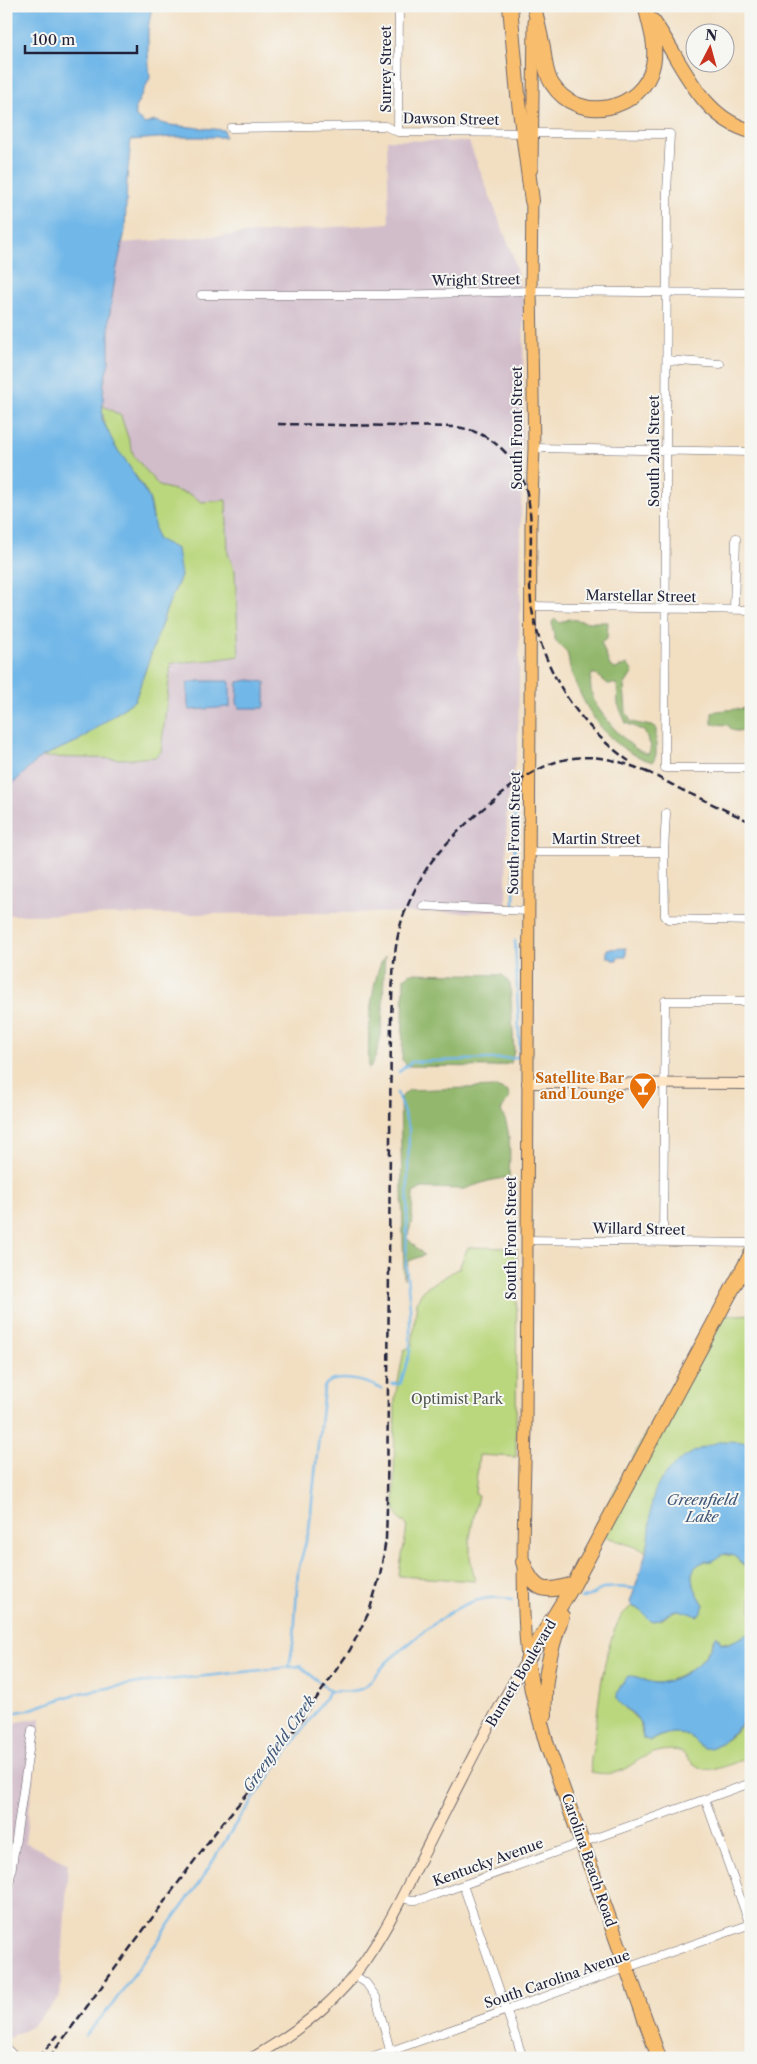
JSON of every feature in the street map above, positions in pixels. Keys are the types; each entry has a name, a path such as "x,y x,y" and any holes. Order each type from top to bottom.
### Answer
{"highway":[{"path":"510,6 528,133 532,201"},
{"path":"534,6 545,66 552,84 564,98 594,109 610,108 623,104 639,91 648,79 653,66 654,53 653,36 645,10"},
{"path":"645,10 706,103 729,123 751,132"},
{"name":"Burnett Boulevard","path":"527,1660 574,1584 751,1254"},
{"path":"523,1562 529,1578 544,1589 557,1589 574,1584"},
{"path":"547,1745 544,1695 545,1672 551,1645 574,1584"},
{"name":"Carolina Beach Road","path":"527,1660 532,1691 547,1745 659,2058"}],"main road":[{"path":"528,133 534,6"},
{"name":"South Front Street","path":"527,1660 523,1562 530,606 534,448 531,291 532,201"},
{"path":"527,1083 751,1084"},
{"name":"Burnett Boulevard","path":"252,2058 308,2020 354,1975 376,1942 402,1896 498,1709 527,1660"}],"street":[{"name":"Surrey Street","path":"398,6 398,132"},
{"name":"Dawson Street","path":"232,128 385,126 398,132 670,134"},
{"name":"South 2nd Street","path":"670,134 667,192 665,768 751,768"},
{"name":"Wright Street","path":"201,295 386,295 531,291 751,293"},
{"path":"667,360 720,364"},
{"path":"534,448 751,452"},
{"path":"734,610 736,538"},
{"name":"Marstellar Street","path":"530,606 751,610"},
{"path":"666,813 664,912 668,919 751,921"},
{"name":"Martin Street","path":"528,852 664,852"},
{"path":"423,906 528,911"},
{"path":"663,1241 665,1001 751,1001"},
{"name":"Willard Street","path":"526,1240 751,1243"},
{"path":"6,1907 32,1730"},
{"name":"Kentucky Avenue","path":"402,1896 408,1900 419,1900 751,1783"},
{"path":"705,1799 750,1926"},
{"path":"463,1885 523,2058"},
{"name":"South Carolina Avenue","path":"371,2058 391,2054 506,2010 750,1926"},
{"path":"354,1975 366,1983 376,1997 391,2054"},
{"path":"6,2048 15,2057"}],"shaded area":[{"path":"387,140 469,142 513,256 524,305 518,748 507,804 506,912 6,915 6,790 41,757 130,759 161,752 171,663 239,656 235,571 228,554 226,500 202,502 189,494 159,486 134,456 121,416 102,405 104,382 109,362 109,318 121,243 389,223"},
{"path":"41,1718 25,1842 68,1864 60,1997 31,2027 6,2039 6,1724"}],"green space":[{"path":"102,405 121,416 134,456 159,486 189,494 202,502 226,500 228,554 235,571 239,656 171,663 161,752 155,757 130,759 41,757 78,741 135,700 167,608 181,576 160,547 148,496 113,442 103,418"},
{"path":"555,619 560,623 569,619 608,622 607,638 601,642 610,666 615,669 627,664 633,672 624,686 626,712 631,722 656,727 656,755 653,762 637,756 611,738 591,714 570,669 567,653 555,639 552,622","holes":["592,674 596,674 608,684 617,684 618,704 626,723 644,731 651,746 649,754 642,752 626,741 610,724 594,701 591,691 591,677"]},
{"path":"751,709 751,728 735,731 728,725 712,724 712,713"},
{"path":"385,956 383,1015 379,1046 375,1059 369,1069 369,1027 373,994 380,966"},
{"path":"411,973 502,975 510,984 514,1051 511,1063 494,1067 408,1066 402,1060 404,978"},
{"path":"496,1087 508,1092 509,1098 501,1111 505,1118 509,1135 509,1177 488,1181 464,1189 422,1188 413,1193 412,1221 407,1238 424,1255 409,1261 404,1279 400,1098 409,1090"},
{"name":"Optimist Park","path":"468,1247 517,1248 516,1457 479,1455 475,1494 478,1495 470,1537 470,1557 475,1581 399,1576 407,1524 398,1517 394,1504 395,1398 404,1350 412,1346 417,1302 423,1290 459,1268"},
{"path":"751,1314 751,1451 662,1571 644,1550 592,1532 710,1317"},
{"path":"721,1554 734,1556 743,1565 751,1568 751,1632 742,1638 728,1643 714,1639 708,1652 700,1662 683,1674 667,1681 654,1683 634,1676 619,1702 640,1722 643,1738 650,1741 664,1735 679,1733 689,1736 705,1748 722,1743 751,1718 751,1756 718,1768 705,1769 694,1764 681,1752 670,1750 651,1754 613,1773 591,1772 606,1660 615,1629 622,1616 632,1606 640,1610 651,1621 663,1619 677,1610 704,1605 692,1582 693,1571 696,1566"}],"water":[{"path":"6,6 152,6 148,29 150,78 135,108 136,117 145,124 155,121 169,125 224,130 225,137 172,137 131,140 125,231 109,318 109,362 104,382 102,419 116,448 149,498 157,539 177,549 181,576 167,608 135,700 78,741 41,757 6,790"},
{"path":"249,680 265,682 264,708 239,708 237,702 238,682"},
{"path":"229,681 230,707 190,710 188,706 187,683"},
{"path":"626,948 626,957 617,957 617,960 612,960 611,957 607,957 607,949"},
{"name":"Greenfield Lake","path":"723,1441 751,1442 751,1568 728,1554 703,1562 693,1571 692,1576 695,1588 704,1605 701,1613 697,1616 677,1610 656,1621 651,1621 640,1610 632,1606 630,1602 646,1550 651,1508 657,1486 672,1468 691,1453"},
{"path":"751,1632 751,1718 716,1746 710,1748 703,1748 687,1735 677,1733 668,1734 650,1741 643,1738 640,1722 617,1699 617,1693 628,1676 655,1683 669,1681 692,1669 704,1658 717,1635 721,1643 728,1644"}],"waterway":[{"path":"514,905 515,799"},
{"path":"399,1072 411,1062 516,1058 520,1054 515,941"},
{"path":"392,1384 400,1384 410,1352 410,1307 406,1266 409,1128 397,1093"},
{"path":"289,1667 294,1638 298,1571 309,1530 324,1388 328,1383 342,1379 368,1383 381,1389"},
{"path":"581,1598 611,1587 639,1589"},
{"path":"330,1691 346,1692 361,1689 393,1657 433,1624 457,1608 470,1602 484,1599 512,1600"},
{"name":"Greenfield Creek","path":"6,1714 28,1710 76,1694 96,1690 139,1683 300,1666 330,1691"},
{"name":"Greenfield Creek","path":"85,2036 112,2005 200,1882 235,1825 330,1691"}],"railway":[{"path":"278,424 457,427 482,435 504,451 517,468 526,488 530,508 531,529 530,594 533,615 546,658 567,697 580,715 595,732 629,761"},
{"path":"49,2058 220,1826 264,1774 350,1650 369,1612 380,1576 386,1539 393,979 397,939 404,914 414,892 430,863 460,830 492,801 527,776 544,767 571,758 595,757 617,761 651,774"},
{"path":"646,771 751,822"},
{"path":"38,2058 58,2035"}],"place":[{"name":"Satellite Bar and Lounge","path":"643,1110"}]}
